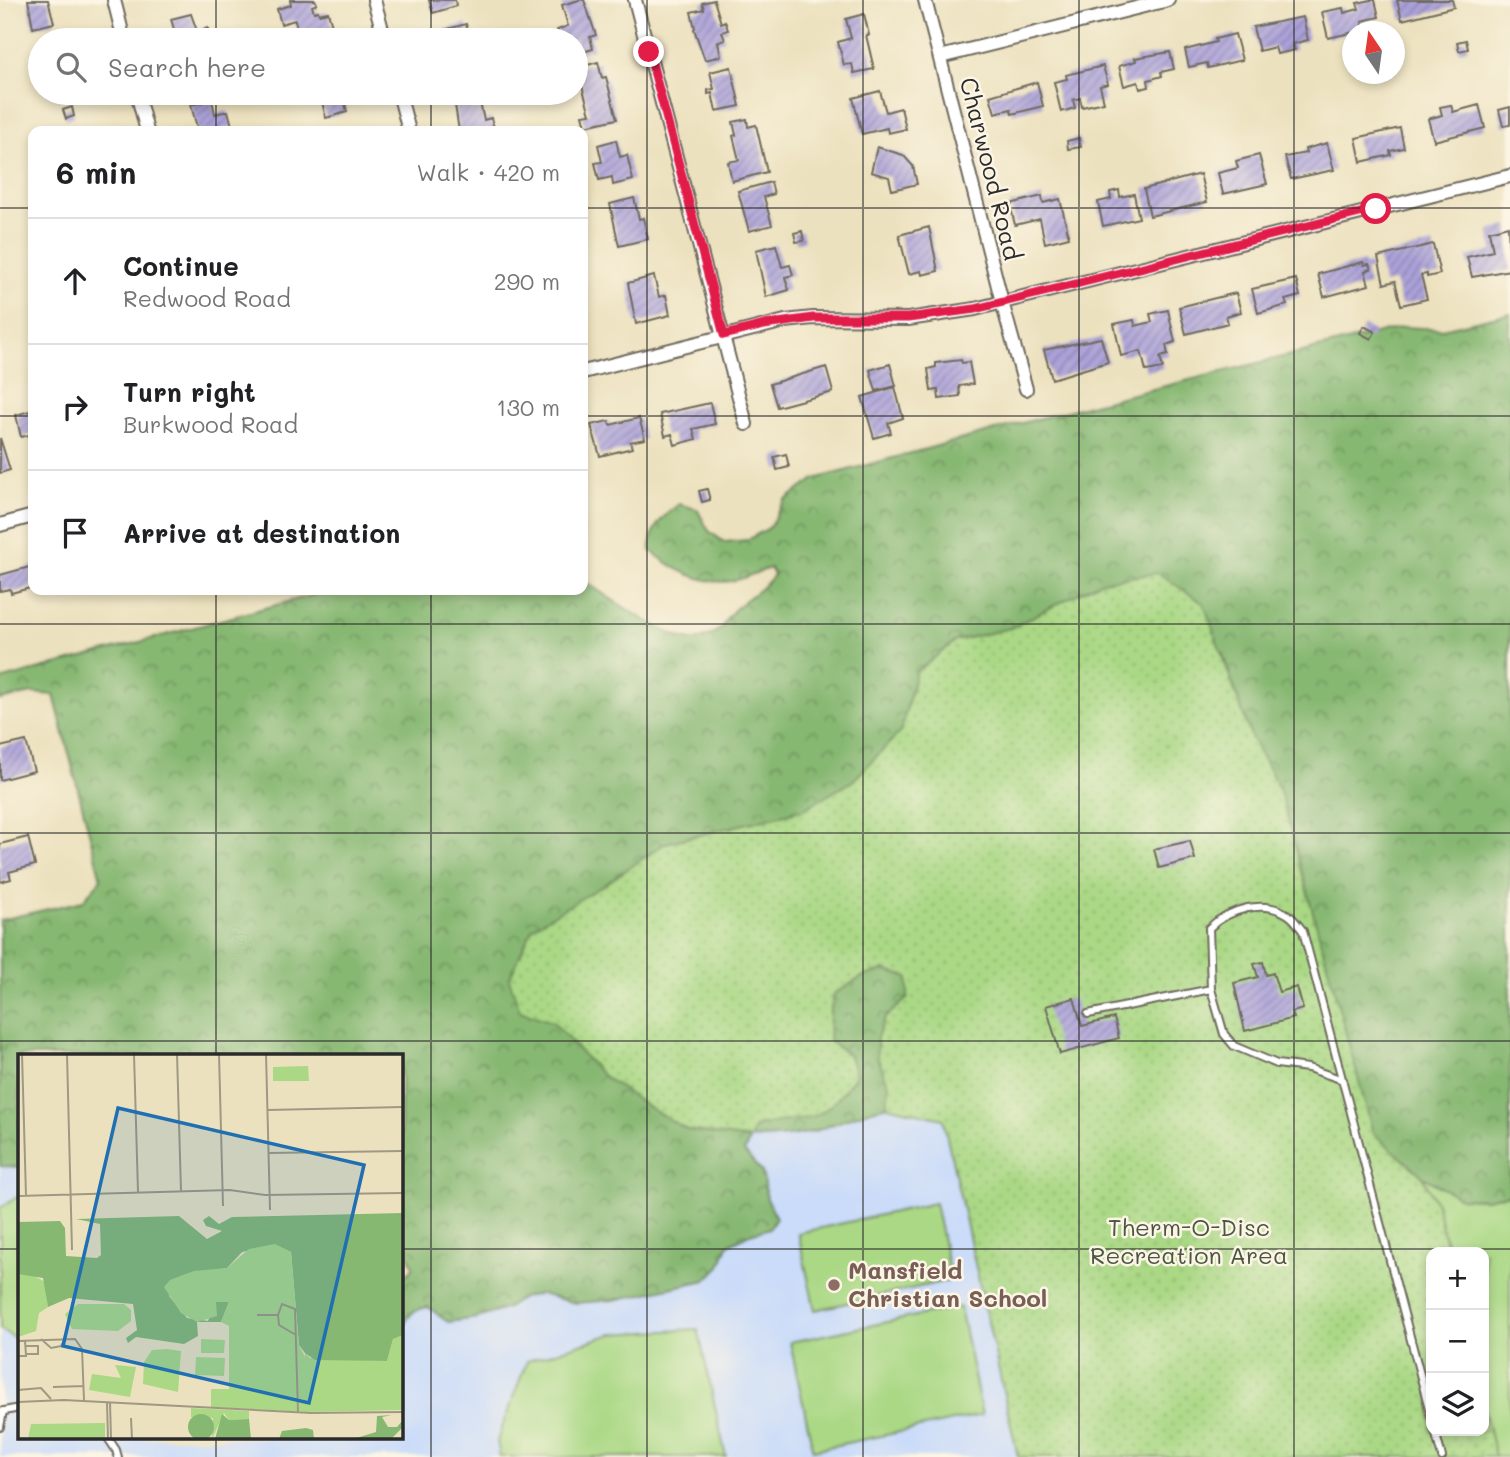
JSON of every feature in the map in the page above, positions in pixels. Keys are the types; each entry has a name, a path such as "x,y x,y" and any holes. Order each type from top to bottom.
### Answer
{"street":[{"path":"114,0 121,28"},
{"path":"374,0 382,28"},
{"path":"635,0 746,424"},
{"name":"Charwood Road","path":"925,0 1026,389"},
{"path":"940,57 1168,0"},
{"path":"140,105 146,126"},
{"path":"401,105 408,126"},
{"path":"588,371 764,325 813,318 908,318 1002,302 1510,176"},
{"path":"0,525 28,517"}],"lane":[{"path":"1343,1080 1308,1068 1277,1064 1234,1046 1224,1034 1211,989 1209,928 1221,916 1254,907 1273,907 1290,915 1303,931 1343,1080 1426,1397"},
{"path":"1088,1014 1211,989"},
{"path":"0,1427 1,1412"},
{"path":"1436,1436 1442,1457"},
{"path":"109,1440 118,1457"}],"shaded area":[{"name":"Mansfield Christian School","path":"887,1106 943,1119 1018,1457 0,1457 0,1166 18,1167 18,1440 402,1440 402,1330 414,1310 428,1307 448,1322 478,1318 540,1294 576,1303 720,1266 728,1245 770,1228 776,1218 767,1199 762,1172 744,1151 750,1139 811,1132 844,1122 866,1110"}],"green space":[{"path":"1510,313 1510,1194 1486,1199 1460,1198 1422,1176 1373,1133 1279,788 1251,737 1222,652 1102,581 1011,628 956,641 916,672 901,731 853,781 802,810 666,843 607,883 520,1011 553,1022 602,1075 648,1107 688,1130 749,1139 755,1127 774,1121 814,1116 850,1056 829,1041 834,994 862,977 884,970 908,977 908,998 885,1018 877,1057 889,1085 887,1106 807,1133 750,1139 744,1152 762,1172 767,1199 776,1218 770,1228 728,1245 720,1266 706,1280 614,1300 576,1303 540,1294 522,1298 507,1308 478,1318 448,1322 428,1307 410,1315 402,1330 402,1275 409,1273 413,1267 402,1240 402,1054 18,1054 18,1167 0,1166 0,920 83,901 101,879 54,695 32,693 0,700 0,680 313,595 588,595 588,583 655,625 684,638 698,640 721,629 733,611 774,575 770,568 733,581 710,581 689,575 660,558 651,551 654,530 679,504 697,509 709,531 724,542 747,540 769,528 785,500 815,479 1093,404 1403,327 1442,329"},
{"name":"Therm-O-Disc Recreation Area","path":"1158,573 1204,604 1251,737 1279,788 1373,1133 1422,1176 1436,1203 1447,1247 1426,1247 1426,1436 1489,1436 1489,1431 1495,1457 1018,1457 943,1119 887,1106 889,1085 877,1057 877,1037 885,1018 908,998 908,977 884,970 862,977 834,994 829,1041 850,1056 856,1075 836,1099 818,1114 755,1127 750,1139 688,1130 648,1107 602,1075 553,1022 520,1011 509,979 533,927 607,883 666,843 802,810 853,781 901,731 916,672 956,641 1011,628 1102,581"},
{"path":"1422,1176 1463,1197 1483,1198 1510,1194 1510,1457 1495,1457 1489,1431 1489,1247 1447,1247 1436,1203"},
{"path":"18,1197 18,1340 0,1329 0,1208"},
{"path":"935,1203 951,1280 815,1310 798,1233"},
{"path":"960,1307 982,1415 813,1450 790,1342"},
{"path":"698,1329 726,1457 500,1457 497,1441 527,1361 612,1334"}],"building":[{"path":"28,0 48,0 54,23 33,28"},
{"path":"290,0 315,0 317,4 312,6 314,12 328,12 333,28 297,28 295,20 281,24 277,9 291,5"},
{"path":"429,0 455,0 456,6 433,13"},
{"path":"584,0 596,35 590,37 593,49 588,50 588,28 562,28 568,26 562,5"},
{"path":"714,0 721,23 725,21 728,30 722,32 725,40 718,42 721,56 705,60 691,12 704,9 702,3"},
{"path":"1375,0 1379,17 1362,21 1342,21 1342,35 1328,38 1322,12 1343,8 1344,13 1359,9 1357,3"},
{"path":"1397,0 1452,0 1454,7 1402,20"},
{"path":"191,14 196,28 174,28 171,19"},
{"path":"864,14 874,69 854,73 852,64 844,65 838,42 851,38 846,19"},
{"path":"1303,17 1308,40 1293,44 1295,50 1277,54 1275,47 1259,51 1253,27"},
{"path":"466,24 467,28 451,28"},
{"path":"1235,34 1242,60 1208,68 1207,63 1189,67 1185,50"},
{"path":"1466,40 1468,49 1459,51 1457,42"},
{"path":"1170,52 1174,69 1161,72 1162,76 1148,80 1149,87 1140,89 1138,82 1124,86 1119,66 1136,61 1135,58"},
{"path":"598,62 602,78 606,77 617,119 585,126 582,115 590,114 587,105 588,65"},
{"path":"1103,66 1108,84 1100,86 1104,102 1082,107 1080,98 1073,100 1075,108 1061,112 1054,82 1067,79 1066,75"},
{"path":"731,67 740,106 716,111 712,93 708,94 708,90 714,89 710,72"},
{"path":"1037,82 1043,106 1012,114 1011,109 995,113 990,96"},
{"path":"880,91 886,112 901,108 906,129 888,133 887,128 862,134 853,98"},
{"path":"191,105 213,105 215,114 228,111 232,126 197,126"},
{"path":"323,105 345,105 347,112 326,118"},
{"path":"455,105 480,105 484,120 491,118 493,126 458,126"},
{"path":"1451,105 1453,112 1479,105 1485,128 1434,141 1428,119 1442,115 1440,107"},
{"path":"72,107 74,116 66,119 63,110"},
{"path":"1510,107 1510,125 1503,126 1499,110"},
{"path":"747,119 748,127 756,125 767,172 732,181 728,162 739,160 733,136 736,135 733,122"},
{"path":"1400,128 1404,148 1390,151 1391,155 1361,162 1356,138"},
{"path":"1079,138 1081,147 1068,149 1067,141"},
{"path":"616,140 620,157 627,155 633,180 613,185 612,177 599,180 595,163 602,162 598,145"},
{"path":"1327,143 1334,170 1291,179 1285,157 1306,153 1305,149"},
{"path":"877,147 903,155 913,166 917,184 892,190 889,177 871,172"},
{"path":"1259,155 1267,184 1223,194 1218,173 1238,168 1236,161"},
{"path":"1200,174 1207,202 1150,216 1144,189"},
{"path":"771,182 774,194 764,197 772,225 749,231 738,191"},
{"path":"1119,190 1120,197 1134,194 1139,218 1103,226 1098,202 1111,199 1110,192"},
{"path":"1042,196 1043,203 1060,199 1069,237 1045,243 1040,219 1015,225 1010,204"},
{"path":"634,198 648,239 619,246 610,204"},
{"path":"1508,226 1510,270 1472,277 1467,257 1493,251 1489,231"},
{"path":"929,227 938,271 922,275 921,271 909,274 899,235"},
{"path":"802,231 804,241 796,242 794,233"},
{"path":"1433,244 1440,274 1427,277 1427,274 1421,275 1427,299 1401,305 1395,281 1384,284 1378,257"},
{"path":"776,245 782,267 790,265 793,275 785,277 789,290 766,297 756,250"},
{"path":"1363,262 1364,265 1369,264 1371,269 1365,271 1369,285 1324,297 1318,274"},
{"path":"654,276 659,297 666,295 670,315 636,324 628,283"},
{"path":"1296,279 1300,296 1285,300 1287,305 1258,313 1252,289"},
{"path":"1236,293 1241,312 1226,316 1228,323 1186,334 1179,307"},
{"path":"1168,310 1175,342 1166,345 1168,355 1160,357 1163,368 1146,371 1141,351 1121,356 1114,324 1134,320 1135,326 1152,322 1150,314"},
{"path":"1364,326 1375,332 1371,339 1360,333"},
{"path":"1101,338 1108,362 1052,379 1044,350"},
{"path":"961,360 962,363 969,362 973,384 959,386 960,396 939,399 938,390 931,391 928,369 936,367 936,363"},
{"path":"890,364 896,386 876,391 870,370"},
{"path":"826,367 833,392 777,407 770,384"},
{"path":"895,387 903,418 888,423 891,433 874,438 862,397"},
{"path":"710,403 715,424 693,429 696,439 675,445 672,434 665,436 660,414"},
{"path":"28,411 28,435 21,437 16,415"},
{"path":"639,418 645,439 630,442 632,448 600,456 591,425 609,421 610,425"},
{"path":"0,438 10,470 0,473"},
{"path":"786,454 789,467 777,470 774,457"},
{"path":"707,489 710,500 702,502 699,491"},
{"path":"28,567 28,589 11,593 10,589 0,591 0,575"},
{"path":"26,741 34,771 0,780 0,747"},
{"path":"28,837 35,865 9,872 11,879 0,882 0,844"},
{"path":"1190,841 1195,859 1159,868 1154,849"},
{"path":"1263,962 1266,975 1273,973 1279,992 1297,987 1303,1009 1292,1012 1294,1018 1245,1031 1234,983 1258,977 1254,964"},
{"path":"1074,998 1082,1026 1114,1018 1119,1038 1060,1054 1046,1006"}],"place":[{"name":"Mansfield Christian School","path":"834,1285"}],"route":[{"path":"649,52 724,335 764,325 813,318 908,318 975,309 1376,209"}]}
